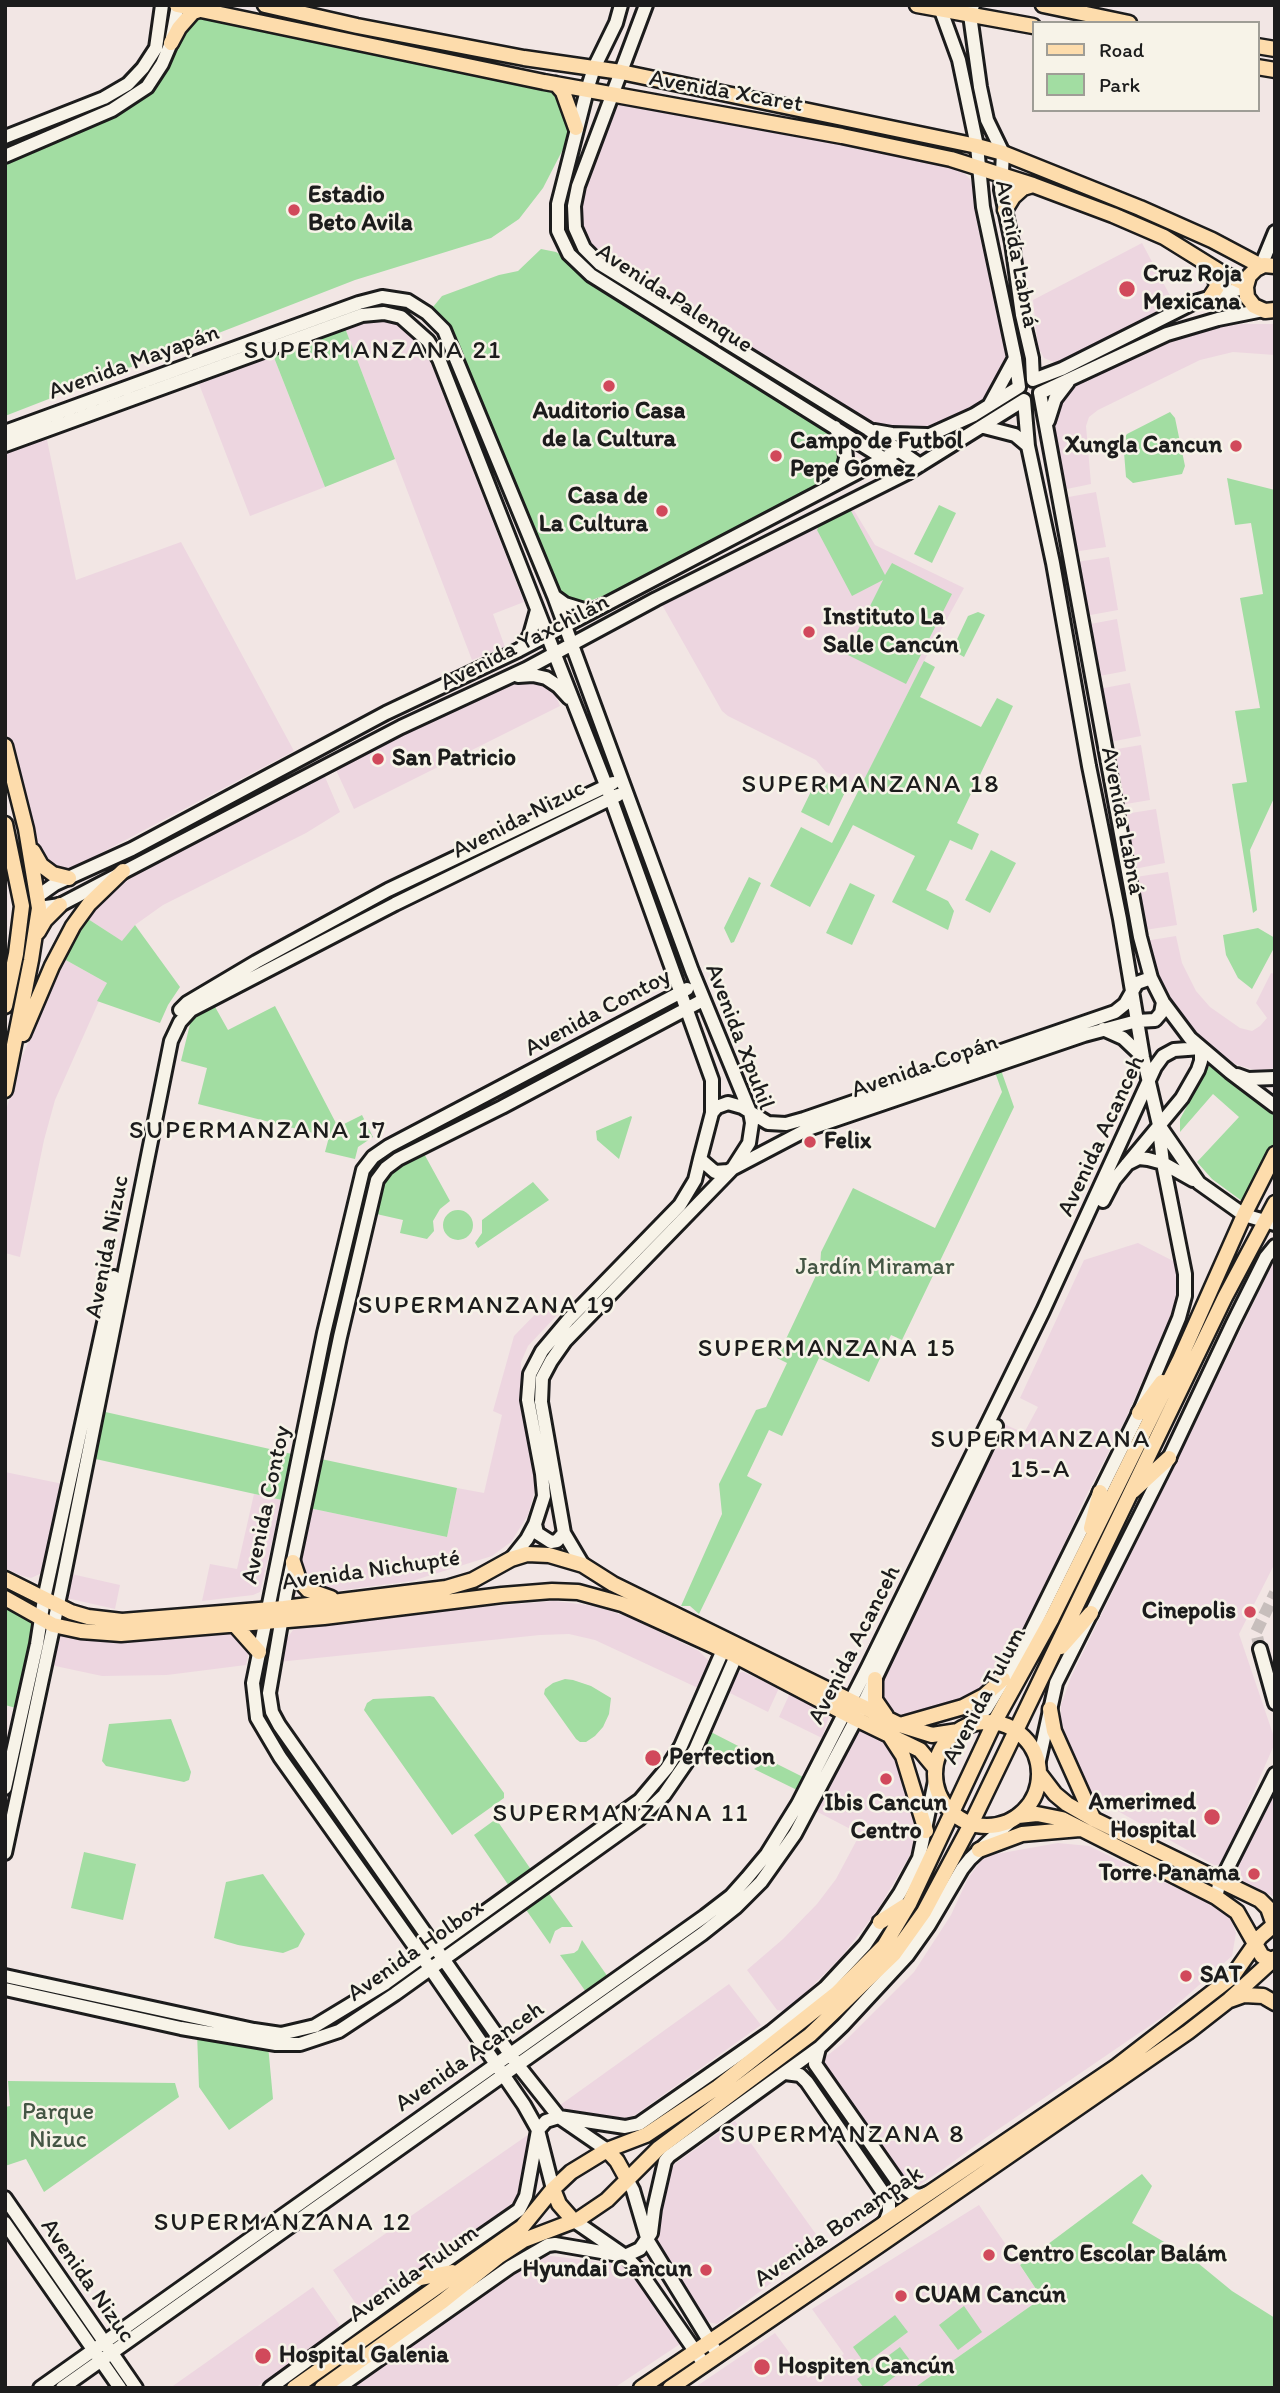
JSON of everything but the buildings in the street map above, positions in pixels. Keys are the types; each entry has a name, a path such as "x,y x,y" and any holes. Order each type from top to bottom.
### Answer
{"main road":[{"name":"Avenida Xcaret","path":"178,5 556,84 951,159 1033,185 1113,215 1164,237 1246,286"},
{"name":"Avenida Xcaret","path":"265,5 474,49 625,73 1003,153"},
{"path":"917,5 972,10 1032,26"},
{"path":"1043,5 1119,21"},
{"path":"171,43 180,27 193,12 199,10"},
{"path":"425,55 474,49"},
{"path":"625,73 678,106"},
{"path":"556,84 563,92 576,128"},
{"path":"795,128 847,118"},
{"path":"898,148 934,138"},
{"path":"1003,153 1157,215 1268,266"},
{"path":"1065,179 1113,215"},
{"path":"1005,206 1023,188 1033,185"},
{"path":"1208,264 1214,273 1217,287 1214,295"},
{"path":"1268,266 1251,273 1246,286 1251,303 1269,310"},
{"path":"5,746 28,843 36,903 31,960 5,1090"},
{"path":"5,824 22,906 16,954 5,1006"},
{"path":"28,843 41,865 53,874 69,878"},
{"path":"8,1075 47,975 73,926 89,904 123,871"},
{"path":"16,877 36,903"},
{"path":"19,927 36,903"},
{"path":"33,939 45,920 60,905"},
{"name":"Avenida Tulum","path":"294,2388 522,2227 553,2189 571,2172 607,2150 646,2135 722,2083 837,1993 884,1946 909,1904 994,1723 1084,1554 1180,1359 1244,1215 1275,1154"},
{"name":"Avenida Tulum","path":"322,2388 524,2240 590,2213 679,2131 725,2100 810,2035 894,1954 924,1912 971,1824 1225,1297 1270,1224 1275,1203"},
{"path":"1139,1413 1180,1359"},
{"path":"1127,1497 1169,1458"},
{"path":"1084,1554 1100,1492"},
{"name":"Avenida Nichupté","path":"283,1614 342,1600 446,1588 527,1554 566,1559 583,1565 613,1584 854,1710 887,1717 895,1730"},
{"path":"293,1562 299,1580 308,1590 342,1600"},
{"path":"578,1592 585,1581 583,1565"},
{"path":"484,1574 480,1580 480,1588 484,1593 493,1596"},
{"name":"Avenida Nichupté","path":"5,1579 50,1602 88,1617 108,1620 159,1625 235,1625 266,1616"},
{"path":"606,1598 607,1591 613,1584"},
{"name":"Avenida Nichupté","path":"5,1598 47,1621 108,1634 159,1625 552,1591 578,1592 606,1598 895,1730 920,1750 935,1775 940,1797 952,1812"},
{"path":"1053,1656 1091,1613"},
{"path":"235,1625 259,1653"},
{"path":"875,1679 875,1700 887,1717"},
{"path":"926,1831 895,1730 963,1707 984,1696 1003,1679"},
{"path":"1050,1709 1054,1731 1093,1819"},
{"path":"994,1723 1015,1731 1031,1748 1038,1769 1055,1794 1093,1819 1260,1900 1268,1908 1275,1925"},
{"name":"Avenida Nichupté","path":"895,1730 932,1735 994,1723"},
{"path":"935,1775 942,1747 962,1729"},
{"path":"1016,1817 1034,1797 1038,1769"},
{"path":"952,1812 971,1824 995,1826 1016,1817 1039,1814 1062,1819 1216,1897 1237,1912 1262,1955 1273,1959"},
{"path":"979,1850 1022,1834 1080,1828"},
{"path":"880,1922 909,1904"},
{"name":"Avenida Bonampak","path":"641,2388 1117,2066 1232,1976 1255,1945 1275,1925"},
{"name":"Avenida Bonampak","path":"670,2388 1165,2048 1229,2000 1273,1959"},
{"path":"1229,2000 1244,1995 1263,1996 1275,2003"},
{"path":"722,2083 733,2058"},
{"path":"679,2131 722,2117"},
{"path":"607,2150 624,2169 627,2179"},
{"path":"553,2189 559,2204 573,2220"},
{"path":"421,2278 457,2271"},
{"path":"448,2311 452,2308 461,2286"}],"street":[{"path":"5,137 104,98 128,84 156,48 162,5"},
{"path":"5,156 113,110 147,87 162,64 171,43 178,5"},
{"name":"Avenida Palenque","path":"621,5 587,90 558,204 558,231 569,254 591,275 907,473"},
{"name":"Avenida Palenque","path":"646,5 625,73 613,94 578,186 574,206 575,228 584,248 600,264 862,426 920,465"},
{"name":"Avenida Labná","path":"940,8 959,60 977,146 983,207 1019,387"},
{"path":"972,10 980,87 988,120 1003,153"},
{"path":"149,58 162,64"},
{"path":"970,120 988,120"},
{"path":"571,148 590,155"},
{"name":"Avenida Labná","path":"1003,153 1001,190 1034,380"},
{"path":"983,207 990,199 997,198 1005,206"},
{"path":"1268,266 1274,237"},
{"path":"1246,286 1214,295 1133,332 1066,374 1040,393 1034,401 1024,400 1020,396 1019,387 1026,380 1066,374 1141,347 1167,334 1218,319 1269,310"},
{"path":"1214,295 1221,304 1218,319"},
{"name":"Avenida Mayapán","path":"5,445 359,303 382,297 408,301 427,313 444,330 565,626"},
{"path":"669,324 676,311"},
{"name":"Avenida Mayapán","path":"5,432 362,315 384,313 401,317 428,341 439,359 547,635"},
{"path":"1159,319 1167,334"},
{"path":"1133,332 1141,347"},
{"path":"988,407 998,393 1014,355 1031,353 1048,367 1066,374"},
{"path":"1047,428 1050,410 1066,374"},
{"path":"1034,380 1040,387 1040,393"},
{"name":"Avenida Yaxchilán","path":"36,903 69,878 386,713 520,650 611,603 900,450 974,415 1019,387"},
{"name":"Avenida Labná","path":"1040,393 1138,925 1151,978 1163,1002 1200,1048 1275,1106"},
{"name":"Avenida Labná","path":"1024,400 1029,450 1133,989 1143,1057 1159,1125 1199,1184 1244,1215 1270,1224"},
{"name":"Avenida Yaxchilán","path":"36,903 60,905 401,727 526,669 656,599 907,473 1024,400"},
{"path":"974,415 981,428 1015,435 1029,450 1051,451"},
{"path":"848,434 862,426 892,434 930,435"},
{"path":"832,486 843,470 846,458 845,447 835,427"},
{"path":"494,496 511,489"},
{"path":"1054,574 1073,572"},
{"path":"528,588 546,580"},
{"path":"554,596 565,604 592,612"},
{"path":"611,603 613,612 620,620"},
{"path":"526,669 526,659 520,650 530,635 537,610"},
{"name":"Avenida Xpuhil","path":"565,626 703,1000 750,1112 752,1123 750,1143 733,1168 565,1341 542,1378 541,1402 564,1533 583,1565"},
{"name":"Avenida Xpuhil","path":"511,1559 535,1524 544,1496 528,1400 530,1374 542,1351 569,1319 680,1205 695,1180 712,1113 712,1080 608,791 547,635"},
{"path":"581,670 584,647 591,635"},
{"path":"511,676 533,675 546,678 558,686 573,703"},
{"path":"284,767 293,785"},
{"name":"Avenida Nizuc","path":"5,1853 15,1775 150,1131 163,1042 173,1018 187,1003 388,890 625,785"},
{"path":"95,866 99,877 104,880"},
{"name":"Avenida Copán","path":"712,1113 728,1103 742,1107 768,1123 786,1124 804,1119 1115,1012 1125,1004 1140,981 1151,978"},
{"name":"Avenida Contoy","path":"553,2189 538,2130 430,1968 280,1758 257,1718 253,1683 324,1333 363,1170 373,1157 389,1146 697,984"},
{"name":"Avenida Contoy","path":"607,2150 559,2117 514,2059 279,1725 272,1712 269,1693 293,1562 377,1180 386,1168 398,1159 703,1000"},
{"name":"Avenida Copán","path":"733,1168 808,1129 1103,1029 1157,1018 1163,1002"},
{"path":"1103,1029 1122,1038 1143,1057"},
{"path":"1180,1048 1195,1054 1200,1064"},
{"name":"Avenida Acanceh","path":"40,2388 103,2350 514,2059 731,1896 767,1854 783,1830 875,1679 1114,1180 1189,1087 1200,1064 1200,1048 1180,1048 1168,1052 1158,1061 854,1710"},
{"path":"1230,1072 1248,1079 1275,1078"},
{"path":"1149,1082 1161,1105 1176,1105"},
{"name":"Avenida Tulum","path":"962,1729 986,1709 1022,1650 1139,1413 1180,1318 1185,1296 1185,1274 1163,1163 1159,1125"},
{"path":"1126,1164 1142,1158 1163,1163 1199,1184"},
{"path":"700,1159 715,1172 722,1173 733,1168"},
{"path":"1038,1769 1056,1683 1266,1257 1275,1246"},
{"path":"535,1524 537,1533 551,1542 557,1541 564,1533"},
{"path":"1260,1649 1275,1703"},
{"name":"Avenida Holbox","path":"5,1976 254,2030 281,2034 316,2026 386,1983 621,1816 651,1788 681,1746 729,1653"},
{"name":"Avenida Holbox","path":"5,1989 181,2028 276,2044 300,2044 339,2031 630,1827 664,1795 695,1750 729,1653"},
{"path":"1216,1897 1275,1774"},
{"name":"Avenida Nizuc","path":"5,1788 15,1775"},
{"name":"Avenida Tulum","path":"559,2117 625,2127 639,2124 771,2032 825,1988 865,1945 900,1893 919,1858 935,1775"},
{"path":"322,1819 337,1807"},
{"path":"625,2256 640,2249 648,2241 665,2161 673,2152 820,2047 871,1997 907,1956 929,1925 961,1870 1016,1817"},
{"path":"820,2047 815,2064 899,2184 914,2195 920,2196 933,2190"},
{"path":"807,2082 810,2073 820,2071"},
{"path":"785,2073 800,2076 807,2082 884,2194 889,2203 889,2212 886,2220 876,2230"},
{"path":"538,2130 546,2121 559,2117"},
{"name":"Avenida Tulum","path":"270,2388 519,2210 526,2196 538,2130"},
{"path":"627,2179 633,2190 648,2241 718,2355"},
{"path":"884,2194 896,2195 899,2184"},
{"name":"Avenida Nizuc","path":"5,2198 103,2350 120,2388"},
{"path":"573,2220 625,2256 639,2270 704,2364"},
{"name":"Avenida Nizuc","path":"5,2223 103,2350 136,2388"},
{"name":"Avenida Tulum","path":"338,2388 527,2256 548,2245 625,2256"},
{"path":"683,2334 693,2331 697,2322"},
{"name":"Avenida Acanceh","path":"62,2388 103,2350"}],"shaded area":[{"path":"630,100 947,163 961,170 970,179 977,193 1006,340 1005,360 991,395 981,406 936,427 916,430 887,427 859,416 601,255 590,245 581,230 577,201 615,101"},
{"path":"1142,243 1174,303 1056,363 1044,358 1038,347 1033,300"},
{"path":"376,318 396,321 412,331 426,349 524,602 493,614 505,647 472,660 345,328"},
{"path":"1243,324 1275,324 1275,355 1233,352 1200,360 1098,410 1089,417 1086,426 1091,484 1062,490 1053,418 1070,388 1187,335"},
{"path":"273,355 325,487 250,516 199,384"},
{"path":"45,430 76,580 181,542 294,751 44,883 5,725 5,445"},
{"path":"1096,492 1106,547 1073,552 1063,498"},
{"name":"Instituto La Salle Cancún","path":"849,502 875,545 964,588 861,786 826,772 816,760 722,711 661,603"},
{"path":"1109,557 1118,610 1085,616 1077,562"},
{"path":"1117,619 1126,671 1094,677 1085,625"},
{"path":"523,667 549,679 560,706 354,809 336,765"},
{"path":"1130,683 1141,736 1110,742 1099,689"},
{"path":"1141,745 1150,800 1120,805 1111,750"},
{"path":"317,773 325,777 340,812 306,833 163,905 135,925 123,942 88,919 113,886 126,875"},
{"path":"1156,809 1165,863 1134,869 1125,814"},
{"path":"1168,872 1177,925 1145,930 1136,877"},
{"path":"1176,936 1182,963 1196,991 1210,1007 1240,1028 1252,1031 1267,1018 1256,1003 1271,973 1275,974 1275,1068 1258,1071 1235,1064 1198,1036 1166,997 1145,941"},
{"path":"64,959 107,983 55,1100 20,1257 5,1253 5,1114 22,1057"},
{"path":"1138,1243 1177,1263 1177,1294 1170,1318 1126,1418 1084,1500 1022,1637 1002,1675 978,1695 927,1714 905,1716 893,1712 880,1691 880,1675 931,1577 1004,1424 1024,1433 1038,1407 1020,1398 1084,1260"},
{"path":"1275,1259 1275,1563 1239,1634 1275,1740 1224,1860 1220,1865 1214,1865 1091,1796 1086,1790 1067,1742 1061,1705 1071,1677"},
{"path":"549,1300 559,1313 528,1346 521,1362 521,1394 536,1470 528,1515 511,1542 492,1556 412,1581 328,1592 309,1584 298,1567 309,1508 447,1537 457,1488 484,1493 502,1415 493,1411 514,1336"},
{"path":"5,1472 63,1484 47,1562 42,1573 31,1578 5,1568"},
{"path":"254,1494 282,1500 260,1592 202,1601 210,1564 237,1569"},
{"path":"67,1573 120,1585 115,1609 62,1597"},
{"path":"554,1601 608,1610 699,1651 709,1661 698,1688 595,1640 569,1634 278,1662 285,1641 293,1630 299,1627 396,1614"},
{"path":"60,1632 113,1640 237,1633 251,1643 246,1665 167,1675 102,1676 46,1664"},
{"path":"743,1672 779,1688 768,1712 724,1690 733,1674"},
{"path":"790,1693 824,1709 829,1716 822,1738 779,1717"},
{"path":"861,1727 891,1743 917,1820 916,1845 877,1911 842,1956 792,2007 785,2011 777,2010 747,1970 783,1939 817,1904 836,1879 860,1834 810,1808 854,1728"},
{"path":"1275,1787 1275,1897 1231,1878"},
{"path":"1058,1843 1089,1846 1220,1909 1230,1918 1236,1933 1232,1956 1164,2016 942,2170 916,2187 908,2188 819,2062 842,2044 914,1972 951,1915 968,1878 985,1856"},
{"path":"729,1984 761,2025 635,2115 625,2118 562,2111 556,2108"},
{"path":"735,2121 823,2244 717,2324 700,2316 655,2246 666,2178 671,2169"},
{"path":"535,2130 516,2201 368,2307 362,2308 356,2304 333,2270"},
{"path":"979,2205 1042,2298 914,2388 694,2388 775,2333 808,2378 844,2354 812,2309"},
{"path":"543,2255 626,2265 678,2333 680,2344 614,2388 347,2388"},
{"path":"313,2287 339,2324 338,2331 255,2388 170,2388"}],"green space":[{"path":"200,13 571,91 576,124 543,188 519,219 491,238 355,280 5,416 5,159 128,107 145,92 178,36"},
{"path":"541,249 556,252 829,423 837,438 839,457 833,468 820,483 616,591 584,603 567,599 551,585 460,351 433,307 442,296 499,275 518,271"},
{"path":"345,328 395,459 325,487 273,355"},
{"path":"1170,412 1175,418 1185,466 1182,474 1133,483 1126,477 1123,440 1127,434"},
{"path":"1227,478 1275,490 1275,796 1250,850 1257,910 1253,913 1232,784 1247,782 1235,711 1260,708 1240,598 1263,594 1251,523 1235,525"},
{"path":"939,505 956,513 932,563 914,554"},
{"path":"849,507 885,575 892,563 952,594 906,684 846,654 883,580 852,596 817,530 820,523"},
{"path":"978,612 985,615 964,657 952,650 968,616"},
{"path":"924,661 935,667 920,697 981,727 997,698 1013,706 957,823 979,834 972,850 950,840 926,890 948,901 954,911 948,930 892,902 915,856 853,825 810,907 770,886 801,827 832,843"},
{"path":"818,777 846,790 829,826 801,812"},
{"path":"991,850 1016,863 990,913 965,900"},
{"path":"749,877 761,883 734,942 731,943 724,928"},
{"path":"850,883 875,895 852,945 826,933"},
{"path":"88,919 122,941 135,925 180,987 160,1023 97,1001 107,983 64,959"},
{"path":"1258,928 1275,938 1275,946 1252,989 1238,978 1226,955 1223,935"},
{"path":"214,1005 228,1030 275,1006 338,1127 362,1115 373,1137 358,1147 355,1159 325,1152 329,1137 198,1104 207,1068 181,1061 192,1016"},
{"path":"1210,1064 1275,1116 1275,1145 1246,1204 1212,1179 1197,1162 1239,1117 1213,1094 1180,1132 1180,1119"},
{"name":"Jardín Miramar","path":"1001,1070 1014,1107 902,1340 891,1335 869,1382 819,1358 782,1436 769,1430 747,1476 762,1484 699,1614 690,1606 681,1606 722,1514 719,1484 756,1410 766,1407 787,1363 777,1358 820,1267 821,1252 853,1188 935,1228 1002,1092 995,1072"},
{"path":"631,1116 619,1159 597,1140 596,1131"},
{"path":"422,1150 450,1201 440,1209 433,1221 434,1231 427,1239 400,1233 403,1220 372,1213 382,1177"},
{"path":"533,1182 549,1200 478,1248 475,1243 482,1233 482,1220"},
{"path":"458,1210 464,1211 472,1219 472,1231 464,1239 458,1240 452,1239 444,1231 443,1225 444,1219 452,1211"},
{"path":"101,1411 292,1454 282,1500 91,1458"},
{"path":"321,1459 457,1488 447,1537 309,1508"},
{"path":"5,1602 31,1621 32,1634 17,1711 16,1708 5,1705"},
{"path":"565,1679 591,1686 611,1698 609,1714 603,1727 586,1742 576,1739 544,1694 545,1689 553,1683"},
{"path":"434,1697 504,1793 504,1798 452,1835 364,1710 367,1703 373,1699"},
{"path":"171,1719 191,1772 189,1780 184,1782 106,1766 102,1761 109,1724"},
{"path":"705,1729 748,1751 741,1757 741,1765 698,1743"},
{"path":"761,1756 803,1777 797,1790 754,1769 759,1766"},
{"path":"496,1819 532,1871 509,1886 474,1835"},
{"path":"84,1852 136,1864 123,1920 71,1908"},
{"path":"263,1874 305,1934 298,1947 283,1953 214,1938 226,1882"},
{"path":"545,1888 573,1927 562,1927 555,1931 550,1944 522,1904"},
{"path":"582,1940 608,1977 586,1992 560,1955 574,1953"},
{"path":"197,2033 268,2045 273,2099 229,2130 199,2087"},
{"name":"Parque Nizuc","path":"8,2081 175,2083 179,2097 44,2192 26,2159 5,2166 5,2107 10,2106"},
{"path":"1142,2174 1152,2186 1132,2223 1193,2259 1232,2291 1275,2318 1275,2388 914,2388 1042,2298 1020,2265"},
{"path":"964,2306 982,2332 958,2350 939,2325"},
{"path":"895,2315 908,2332 865,2364 853,2347"},
{"path":"900,2347 912,2363 880,2388 864,2388 857,2379"}],"tunnel":[{"path":"1260,1649 1256,1632 1275,1593"}],"place":[{"name":"Estadio Beto Avila","path":"294,210"},
{"name":"Cruz Roja Mexicana","path":"1127,289"},
{"name":"Auditorio Casa de la Cultura","path":"609,386"},
{"name":"Xungla Cancun","path":"1236,446"},
{"name":"Campo de Futbol Pepe Gomez","path":"776,456"},
{"name":"Casa de La Cultura","path":"662,511"},
{"name":"Instituto La Salle Cancún","path":"809,632"},
{"name":"San Patricio","path":"378,759"},
{"name":"Felix","path":"810,1142"},
{"name":"Cinepolis","path":"1250,1612"},
{"name":"Perfection","path":"653,1758"},
{"name":"Ibis Cancun Centro","path":"886,1779"},
{"name":"Amerimed Hospital","path":"1212,1817"},
{"name":"Torre Panama","path":"1254,1874"},
{"name":"SAT","path":"1186,1976"},
{"name":"Centro Escolar Balám","path":"989,2255"},
{"name":"Hyundai Cancun","path":"706,2270"},
{"name":"CUAM Cancún","path":"901,2296"},
{"name":"Hospital Galenia","path":"263,2356"},
{"name":"Hospiten Cancún","path":"762,2367"}],"district":[{"name":"SUPERMANZANA 21","path":"373,351"},
{"name":"SUPERMANZANA 18","path":"871,785"},
{"name":"SUPERMANZANA 17","path":"258,1131"},
{"name":"SUPERMANZANA 19","path":"487,1306"},
{"name":"SUPERMANZANA 15","path":"827,1349"},
{"name":"SUPERMANZANA 15-A","path":"1041,1455"},
{"name":"SUPERMANZANA 11","path":"621,1814"},
{"name":"SUPERMANZANA 8","path":"843,2135"},
{"name":"SUPERMANZANA 12","path":"283,2223"}]}
